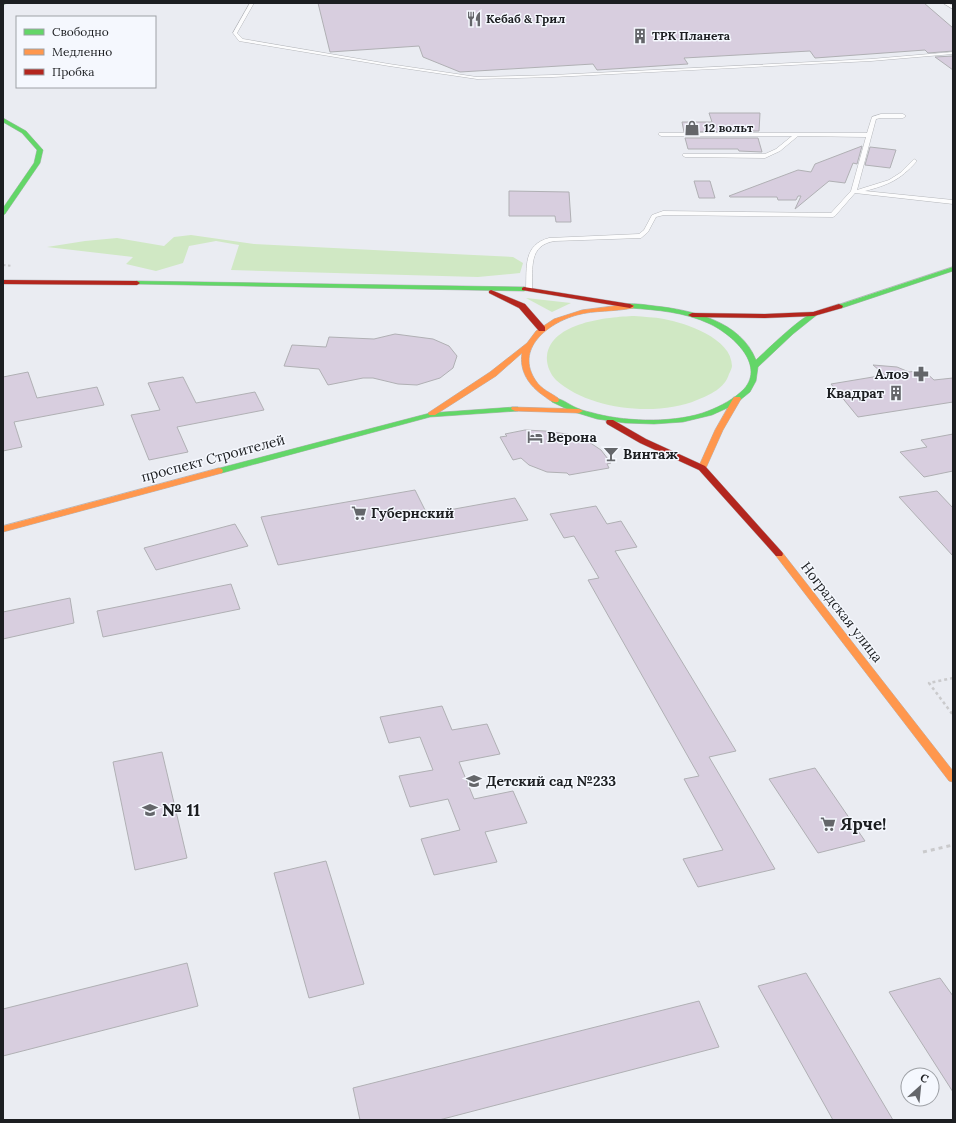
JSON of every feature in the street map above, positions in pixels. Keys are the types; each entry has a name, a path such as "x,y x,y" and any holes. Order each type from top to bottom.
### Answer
{"main road":[{"path":"3,120 20,129 32,138 40,150 38,163 3,213"},
{"path":"938,274 953,262"},
{"path":"692,315 765,316 814,314 953,269"},
{"path":"3,282 529,289 630,306 662,308 692,315 716,324 736,336 749,350 755,364 752,383 737,399 719,430 702,468 643,440 601,417"},
{"path":"481,288 522,306 542,329"},
{"path":"430,415 493,374 527,345 542,329 566,316 573,314 596,309 630,306"},
{"path":"755,364 790,332 814,314"},
{"path":"527,345 524,363 532,381 550,398 579,411 601,417 639,422 677,420 711,412 737,399"},
{"path":"430,415 526,408 579,411"},
{"name":"проспект Строителей","path":"3,529 430,415"},
{"name":"Ноградская улица","path":"702,468 769,541 953,778"}],"lane":[{"path":"252,3 234,34 241,40 389,66 477,78 552,76 856,60 953,53"},
{"path":"945,3 953,8"},
{"path":"529,289 530,266 535,248 544,241 555,239 640,236 646,232 654,216 663,213 833,214 854,191 874,118 881,116 903,116"},
{"path":"661,134 870,135"},
{"path":"685,155 765,156 782,149 796,134"},
{"path":"854,191 885,184 902,175 914,161"},
{"path":"854,191 953,202"}],"path":[{"path":"953,678 929,683 953,715"},
{"path":"923,852 953,845"}],"green space":[{"path":"191,235 254,244 513,257 523,263 520,273 478,277 231,270 239,245 216,241 189,246 183,263 156,271 126,264 133,257 47,247 117,238 164,246 174,237"},
{"path":"526,298 571,303 552,312"},
{"path":"634,316 673,321 695,328 716,340 724,347 730,356 732,366 727,379 721,387 707,396 697,400 681,405 644,409 624,408 586,398 570,390 554,378 548,366 547,356 551,345 559,336 569,329 596,320"}],"building":[{"name":"ТРК Планета","path":"318,3 924,3 953,28 953,51 928,53 925,50 815,58 810,51 684,58 688,64 597,70 593,64 460,72 423,57 419,46 330,52"},
{"path":"953,56 953,70 935,57"},
{"path":"709,113 760,113 759,131 684,132 682,122 712,122"},
{"path":"685,138 758,138 762,152 739,151 738,149 688,149"},
{"path":"862,146 857,164 853,163 845,183 829,181 795,209 801,196 798,196 796,200 778,200 777,197 729,196 798,170 811,172 815,164"},
{"path":"870,147 896,150 890,168 865,165"},
{"path":"694,181 710,181 715,198 699,198"},
{"path":"509,191 569,192 571,222 556,222 555,216 509,216"},
{"path":"395,334 433,339 449,346 457,356 453,368 440,378 417,385 398,384 373,378 363,378 328,385 319,369 284,366 292,345 326,347 329,337 374,339"},
{"name":"Квадрат","path":"873,365 897,367 909,372 923,370 934,380 953,378 953,402 858,417 831,384 885,375"},
{"path":"28,372 37,398 97,387 104,405 14,422 22,447 3,451 3,377"},
{"path":"183,377 196,403 255,392 264,410 177,427 188,452 149,460 131,415 160,410 148,383"},
{"path":"525,430 567,434 586,440 601,450 611,463 607,464 609,468 569,475 567,473 547,472 529,465 521,458 513,460 500,437 507,436 505,434"},
{"path":"953,434 953,471 924,477 900,452 927,447 921,440"},
{"path":"415,490 427,514 515,498 528,520 278,565 261,517"},
{"path":"937,491 953,508 953,556 899,497"},
{"path":"596,506 607,524 621,521 637,547 615,551 736,751 709,757 775,869 698,887 683,859 723,850 684,779 699,776 588,580 599,578 574,536 564,538 550,514"},
{"path":"235,524 248,546 156,570 144,548"},
{"path":"231,584 240,609 103,637 97,611"},
{"path":"70,598 74,623 3,639 3,612"},
{"path":"442,706 452,730 487,724 500,754 459,762 474,799 513,791 527,823 485,832 497,862 434,875 421,839 460,830 448,799 410,807 399,776 433,770 420,737 389,743 380,717"},
{"name":"№ 11","path":"162,752 187,858 135,870 113,762"},
{"path":"815,768 865,841 818,853 769,779"},
{"path":"326,861 364,984 309,998 274,873"},
{"path":"187,963 198,1006 3,1056 3,1009"},
{"path":"806,973 893,1120 833,1120 758,986"},
{"path":"940,978 953,996 953,1092 940,1072 940,1067 937,1067 889,992"},
{"path":"699,1001 719,1047 439,1120 360,1120 353,1088"}],"traffic: fast":[{"path":"3,120 24,132 40,150 37,163 3,213"},
{"path":"839,306 953,269"},
{"path":"137,283 524,289"},
{"path":"555,400 573,410 597,417 625,421 654,422 683,419 709,413 731,404 750,386 754,372 752,357 739,340 726,330 712,322 696,316 663,309 630,306"},
{"path":"755,365 790,332 814,314"},
{"path":"219,471 430,415 515,409"}],"traffic: slow":[{"path":"555,400 542,391 532,381 526,370 525,360 527,350 532,341 547,326 567,316 590,310 630,306"},
{"path":"432,413 493,374 527,345"},
{"path":"702,468 719,430 737,399"},
{"path":"515,409 579,411"},
{"path":"3,529 219,471"},
{"path":"779,554 953,778"}],"traffic: jam":[{"path":"3,282 137,283"},
{"path":"524,289 630,306"},
{"path":"491,292 522,306 542,329"},
{"path":"692,315 765,316 814,314 839,306"},
{"path":"610,422 643,441 702,468 779,554"}],"place":[{"name":"Кeбаб & Грил","path":"474,19"},
{"name":"ТРК Планета","path":"640,36"},
{"name":"12 вольт","path":"692,128"},
{"name":"Алоэ","path":"921,374"},
{"name":"Квадрат","path":"896,393"},
{"name":"Верона","path":"535,437"},
{"name":"Винтаж","path":"611,454"},
{"name":"Губернский","path":"359,513"},
{"name":"Детский сад №233","path":"474,781"},
{"name":"№ 11","path":"150,810"},
{"name":"Ярче!","path":"828,824"}]}
